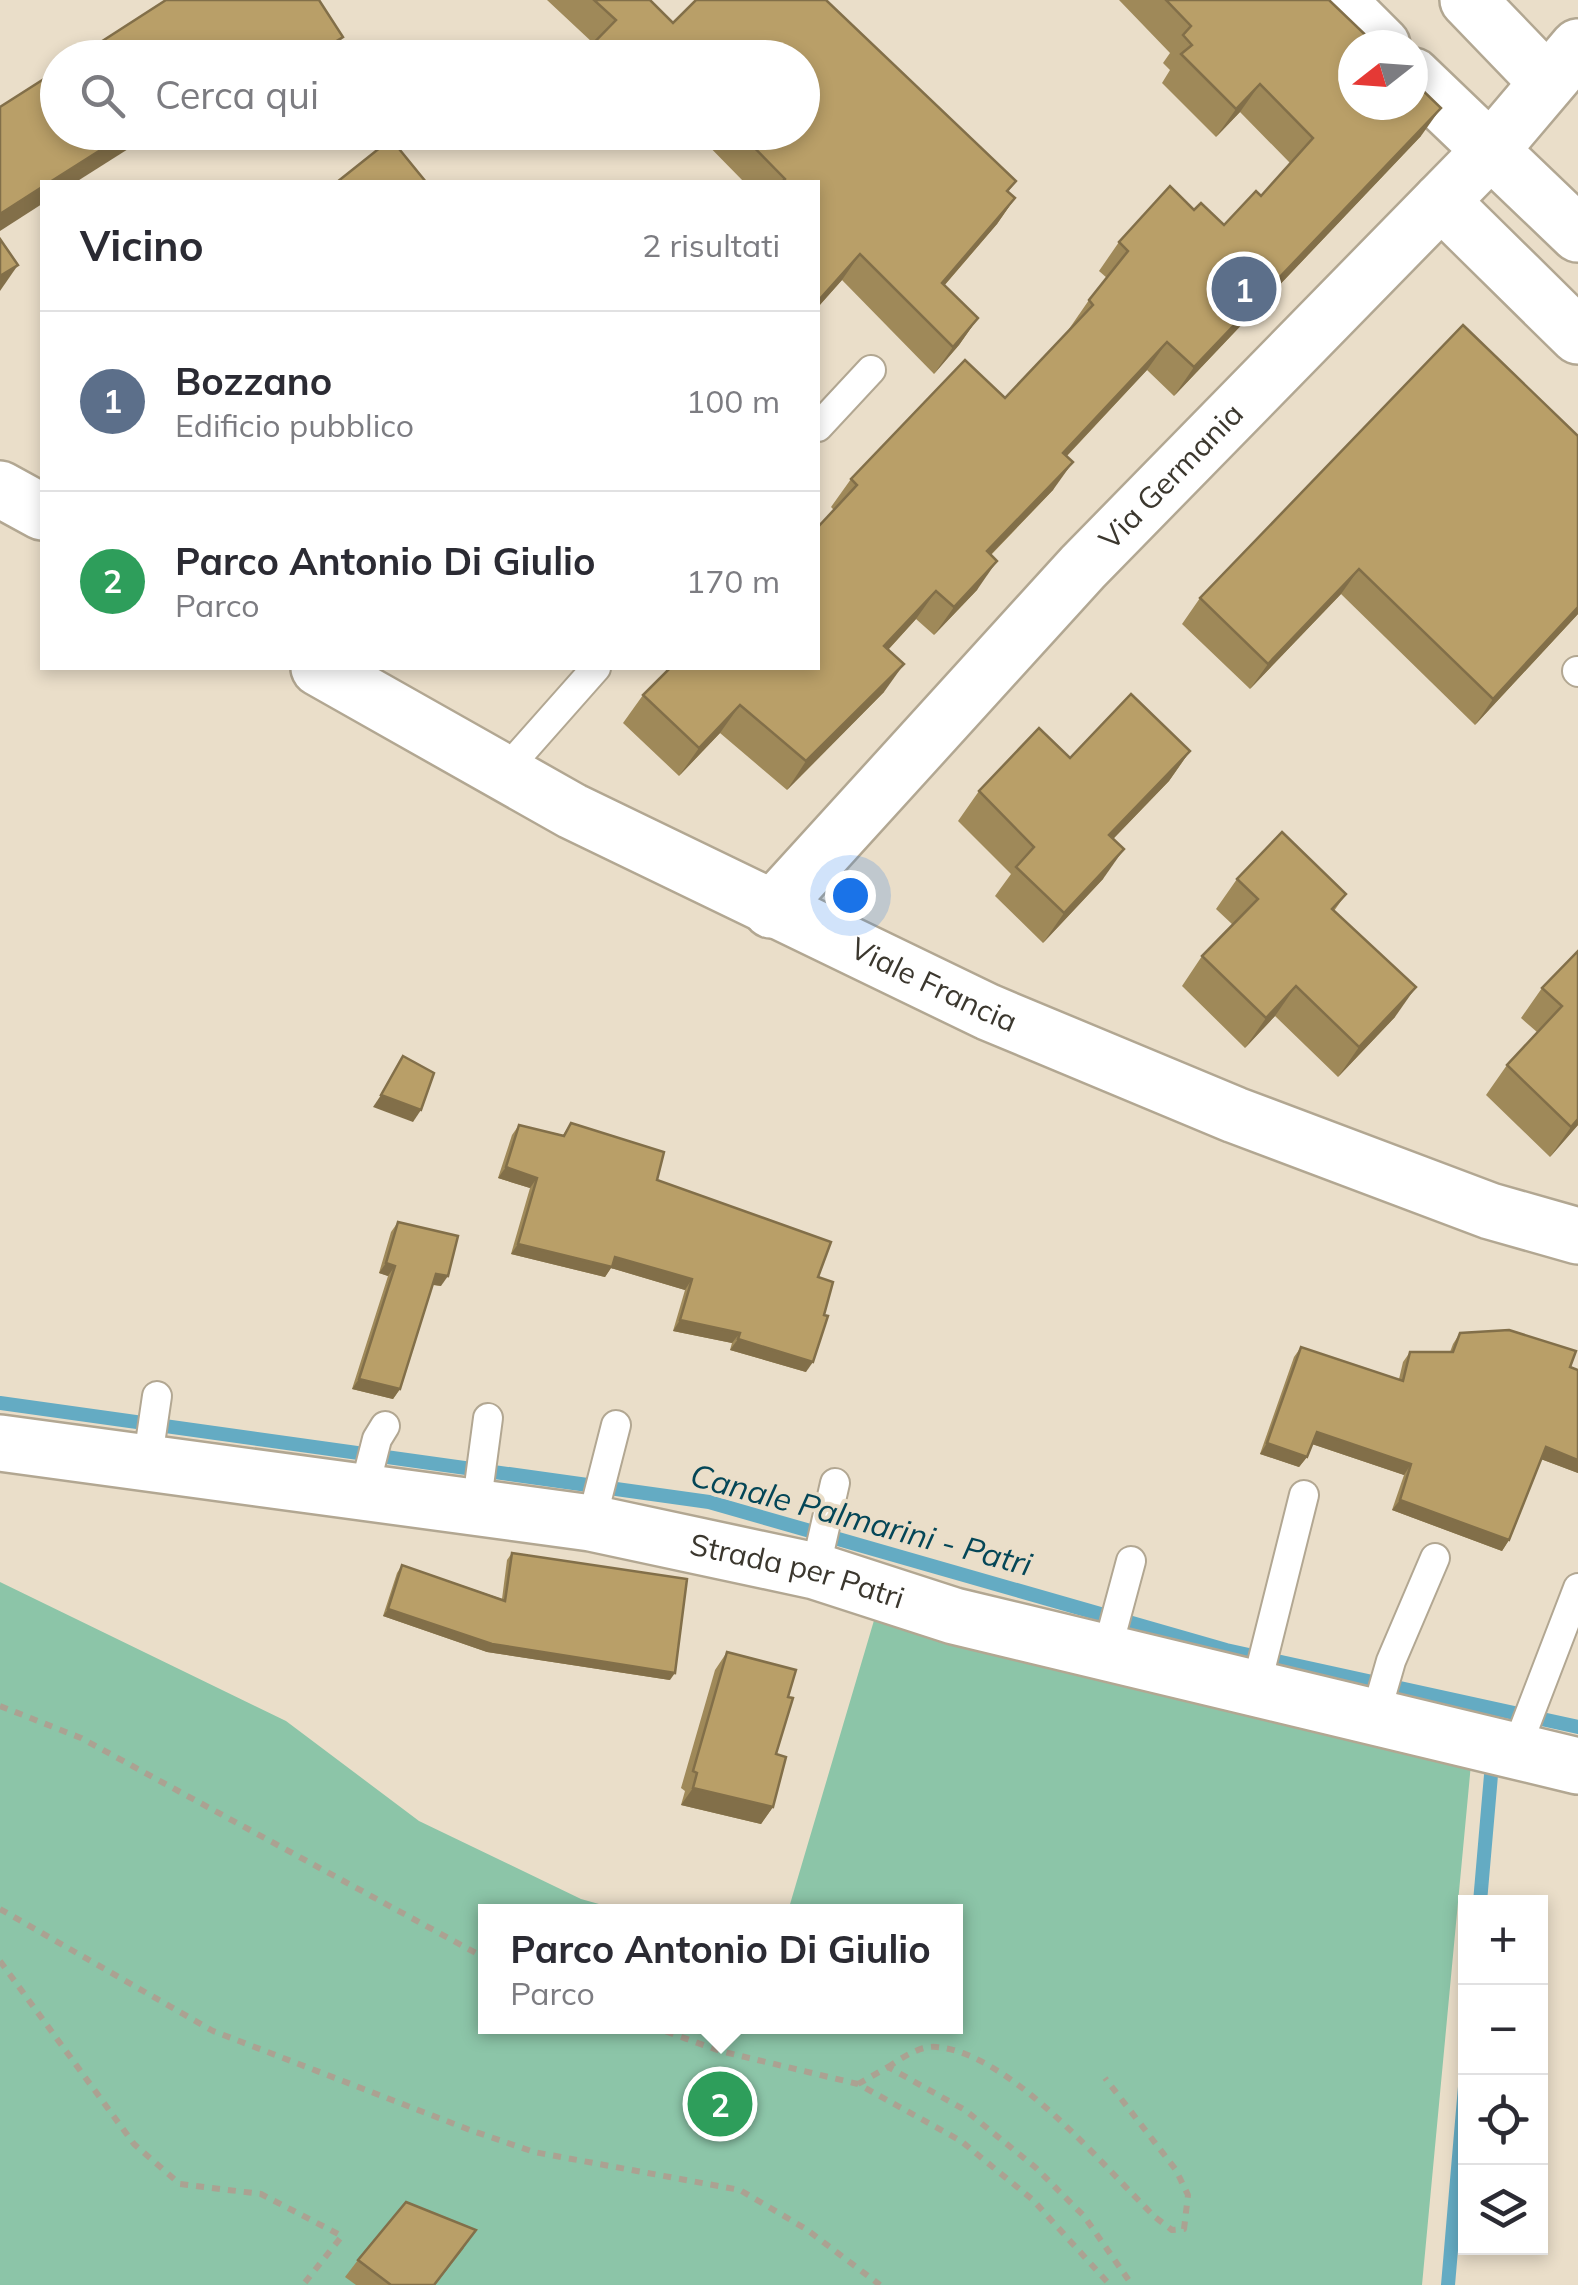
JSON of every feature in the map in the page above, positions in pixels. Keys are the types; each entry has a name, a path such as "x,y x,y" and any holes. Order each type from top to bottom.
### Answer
{"street":[{"path":"1337,0 1367,30"},
{"path":"1468,0 1562,64"},
{"name":"Via Germania","path":"771,910 1082,567 1489,152 1562,64"},
{"path":"1428,91 1578,234"},
{"path":"1441,201 1578,336"},
{"path":"0,489 40,511"},
{"name":"Viale Francia","path":"323,670 504,772 771,910 988,1012 1235,1116 1490,1211 1578,1236"},
{"name":"Strada per Patri","path":"0,1443 147,1464 366,1485 594,1515 818,1561 954,1616 1108,1647 1518,1744 1578,1766"}],"lane":[{"path":"820,426 871,370"},
{"path":"504,772 594,670"},
{"path":"147,1464 156,1396"},
{"path":"477,1498 488,1418"},
{"path":"594,1515 616,1425"},
{"path":"366,1485 381,1433"},
{"path":"818,1561 836,1483"},
{"path":"1257,1684 1304,1496"},
{"path":"1376,1711 1390,1661 1435,1558"},
{"path":"1108,1647 1130,1570"},
{"path":"1518,1744 1578,1588"}],"path":[{"path":"0,1706 81,1738 478,1954"},
{"path":"0,1909 212,2031 470,2130 534,2152 740,2190 806,2228 880,2285"},
{"path":"0,1961 134,2144 180,2184 261,2194 342,2236 304,2285"},
{"path":"673,2034 720,2051 858,2084 961,2141 1032,2200 1110,2285"},
{"path":"858,2084 909,2054 936,2046 982,2063 1051,2109 1154,2217 1172,2230 1184,2229 1188,2196 1176,2170 1104,2078"},
{"path":"888,2068 966,2110 1035,2168 1084,2216 1132,2285"}],"green space":[{"path":"0,1582 286,1721 419,1821 599,1904 478,1904 478,2034 963,2034 963,1904 790,1904 875,1617 1471,1764 1422,2285 0,2285"}],"building":[{"path":"166,0 319,0 343,37 338,40 104,40"},
{"path":"594,0 650,0 673,23 696,0 826,0 1016,181 1007,191 1015,198 942,283 978,318 953,347 860,254 820,299 820,180 784,180 757,150 820,150 820,40 597,40 616,20"},
{"path":"1166,0 1329,0 1360,30 1338,30 1338,120 1428,120 1428,95 1441,108 1194,367 1167,342 1063,453 1073,462 987,551 997,561 954,607 936,591 884,646 904,664 806,761 740,705 699,748 643,695 668,670 820,670 820,525 857,485 851,479 965,360 1005,398 1093,305 1089,300 1128,251 1119,242 1170,186 1194,210 1201,203 1224,225 1256,191 1261,196 1313,138 1260,84 1236,109 1181,54 1192,45 1183,35 1191,26"},
{"path":"40,81 40,150 101,150 53,180 40,180 40,188 0,214 0,107"},
{"path":"377,150 400,150 424,180 340,180"},
{"path":"0,239 18,265 0,276"},
{"path":"1463,325 1578,436 1578,607 1493,699 1359,569 1268,664 1200,598"},
{"path":"1131,694 1190,751 1109,835 1124,849 1064,913 1016,867 1034,847 979,791 1039,728 1070,758"},
{"path":"1282,832 1346,894 1332,909 1416,987 1359,1047 1296,986 1266,1018 1202,956 1258,899 1237,879"},
{"path":"1578,951 1578,1119 1571,1127 1507,1065 1562,1006 1542,988"},
{"path":"403,1056 434,1073 421,1110 381,1095"},
{"path":"571,1123 664,1152 657,1180 831,1242 818,1277 833,1282 824,1315 828,1316 813,1362 738,1339 740,1333 680,1320 692,1279 615,1257 612,1267 518,1244 537,1178 506,1167 519,1125 564,1136"},
{"path":"398,1222 458,1236 448,1276 436,1274 400,1389 359,1379 395,1266 386,1263"},
{"path":"1509,1330 1576,1351 1570,1367 1578,1370 1578,1460 1546,1447 1509,1540 1400,1500 1411,1464 1317,1432 1307,1457 1267,1443 1301,1347 1403,1381 1410,1352 1453,1352 1460,1333"},
{"path":"512,1553 687,1579 675,1673 492,1644 388,1609 402,1565 505,1601"},
{"path":"727,1652 796,1670 788,1697 793,1698 776,1754 786,1757 773,1807 693,1788 697,1773 693,1771"},
{"path":"406,2202 476,2230 434,2285 391,2285 358,2260"}],"waterway":[{"name":"Canale Palmarini - Patri","path":"0,1403 709,1502 1226,1650 1578,1727"},
{"path":"1481,1895 1491,1775"},
{"path":"1448,2285 1458,2165"}],"place":[{"name":"Bozzano","path":"1244,289"},
{"name":"Parco Antonio Di Giulio","path":"720,2104"}]}
